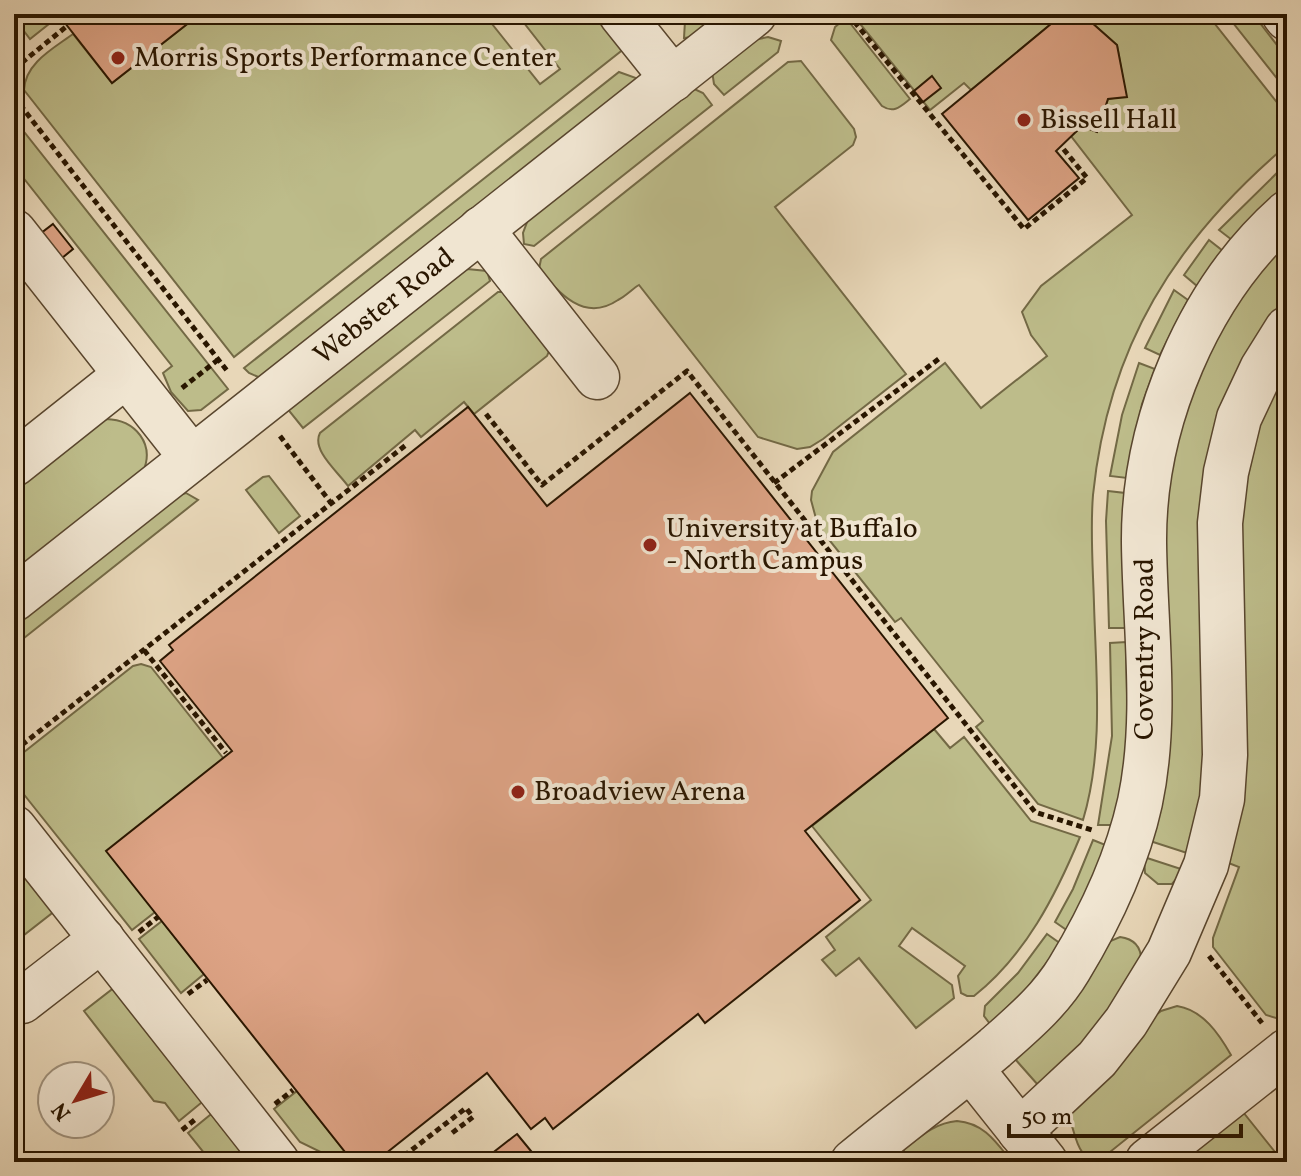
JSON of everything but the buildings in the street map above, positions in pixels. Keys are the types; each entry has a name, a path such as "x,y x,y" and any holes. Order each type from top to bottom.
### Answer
{"street":[{"path":"621,14 673,79"},
{"name":"Webster Road","path":"14,599 754,14"},
{"name":"Coventry Road","path":"853,1162 971,1069 1037,1011 1068,971 1105,903 1130,841 1140,801 1149,722 1144,540 1146,500 1160,430 1189,350 1213,303 1234,268 1287,213"},
{"path":"481,229 597,377"},
{"path":"14,232 192,458"},
{"path":"971,1069 1033,1146 1126,1022 1169,952 1206,865 1222,799 1225,755 1220,523 1226,472 1239,418 1262,369 1287,329"},
{"path":"14,464 126,375"},
{"path":"14,828 117,939 277,1162"},
{"path":"22,1001 117,939"},
{"path":"1148,1161 1279,1039"}],"path":[{"path":"848,14 1024,229 1087,178 1061,146"},
{"path":"14,69 67,26"},
{"path":"14,97 228,372"},
{"path":"774,483 940,358"},
{"path":"178,391 219,359"},
{"path":"486,414 542,485 687,371 1035,812 1057,819"},
{"path":"257,407 331,503"},
{"path":"14,751 406,445"},
{"path":"144,650 226,753"},
{"path":"117,939 158,917"},
{"path":"1206,950 1260,1021 1279,1039"},
{"path":"181,1000 207,980"},
{"path":"268,1109 293,1090"},
{"path":"396,1162 466,1108 473,1117 452,1133"}],"shaded area":[{"path":"14,14 58,14 59,16 30,39"},
{"path":"200,14 484,14 540,84 560,69 517,14 607,14 630,44 234,357 24,90 29,72 35,64 73,34 112,83"},
{"path":"694,14 727,14 692,37 684,38 685,21"},
{"path":"852,14 1063,14 971,90 964,83 930,110"},
{"path":"1082,14 1207,14 1287,115 1287,145 1247,181 1180,258 1131,344 1114,391 1101,441 1093,495 1097,712 1094,767 1083,820 1038,804 976,727 983,721 901,618 895,622 818,526 811,500 812,491 833,452 945,363 981,408 1047,356 1031,335 1022,312 1041,286 1132,215 1071,136 1082,126 1097,132 1108,99 1126,96 1117,45"},
{"path":"1226,14 1253,14 1287,58 1287,91"},
{"path":"846,18 910,99 900,106 890,109 882,106 831,40 835,27"},
{"path":"768,37 781,41 778,52 724,95 714,84 712,71 754,40"},
{"path":"801,61 854,129 856,137 853,145 775,207 906,374 823,439 810,447 797,449 758,437 639,285 606,306 583,307 564,295 539,269 541,259 788,62"},
{"path":"619,72 636,78 633,86 263,379 244,368"},
{"path":"690,87 703,93 712,105 534,246 524,244 523,233 529,217"},
{"path":"14,124 21,128 228,389 201,410 188,411 171,392 163,373 172,366 14,166"},
{"path":"1287,163 1287,186 1232,240 1219,230"},
{"path":"1287,237 1287,298 1258,339 1204,776 1198,818 1187,853 1150,841 1165,477 1210,338"},
{"path":"1209,240 1223,251 1197,286 1184,275"},
{"path":"467,269 487,271 490,281 303,428 286,407"},
{"path":"1174,290 1188,300 1160,355 1145,348"},
{"path":"498,292 509,292 549,351 547,356 474,414 464,402 421,437 415,430 348,486 322,454 318,440 320,433"},
{"path":"1139,363 1155,369 1142,404 1127,478 1110,476 1122,415"},
{"path":"1287,364 1287,1011 1276,1018 1266,1015 1213,947 1213,938 1239,867 1226,862 1242,501 1262,415"},
{"path":"106,419 126,424 140,435 146,452 143,472 14,576 14,488 94,423"},
{"path":"269,476 300,516 279,533 246,490"},
{"path":"1108,491 1125,493 1126,628 1109,628"},
{"path":"186,493 198,500 14,646 14,622 173,497"},
{"path":"1126,642 1128,748 1114,825 1098,825 1112,736 1110,643"},
{"path":"141,664 151,667 223,758 155,912 132,930 14,782 14,760 133,666"},
{"path":"934,729 950,748 964,737 1031,821 1080,837 1049,902 1024,943 974,996 961,993 958,976 965,966 912,928 899,946 952,985 954,998 916,1028 859,958 836,976 822,960 835,950 826,937 871,900 812,826"},
{"path":"1093,840 1108,846 1068,931 1055,922 1073,889"},
{"path":"14,856 56,910 24,935 14,922"},
{"path":"1144,857 1184,870 1172,884 1158,884 1145,873"},
{"path":"162,921 204,974 181,993 139,939"},
{"path":"1047,934 1061,944 1027,988 990,1024 984,1016 985,1006 1018,973"},
{"path":"1120,937 1136,945 1141,963 1089,1038 1038,1085 1015,1059 1108,942"},
{"path":"115,987 203,1097 201,1103 179,1121 165,1103 154,1101 84,1011"},
{"path":"1177,1006 1202,1018 1231,1055 1105,1156 1088,1157 1079,1146 1068,1114 1152,1018 1161,1011"},
{"path":"297,1091 353,1162 341,1162 300,1142 274,1109"},
{"path":"1243,1112 1283,1162 1203,1162 1194,1151"},
{"path":"210,1115 218,1115 255,1162 205,1162 205,1154 188,1133"},
{"path":"957,1121 982,1130 1012,1162 904,1160 904,1149 916,1139 935,1127"}],"place":[{"name":"Morris Sports Performance Center","path":"118,58"},
{"name":"Bissell Hall","path":"1024,120"},
{"name":"University at Buffalo - North Campus","path":"650,545"},
{"name":"Broadview Arena","path":"518,792"}]}
